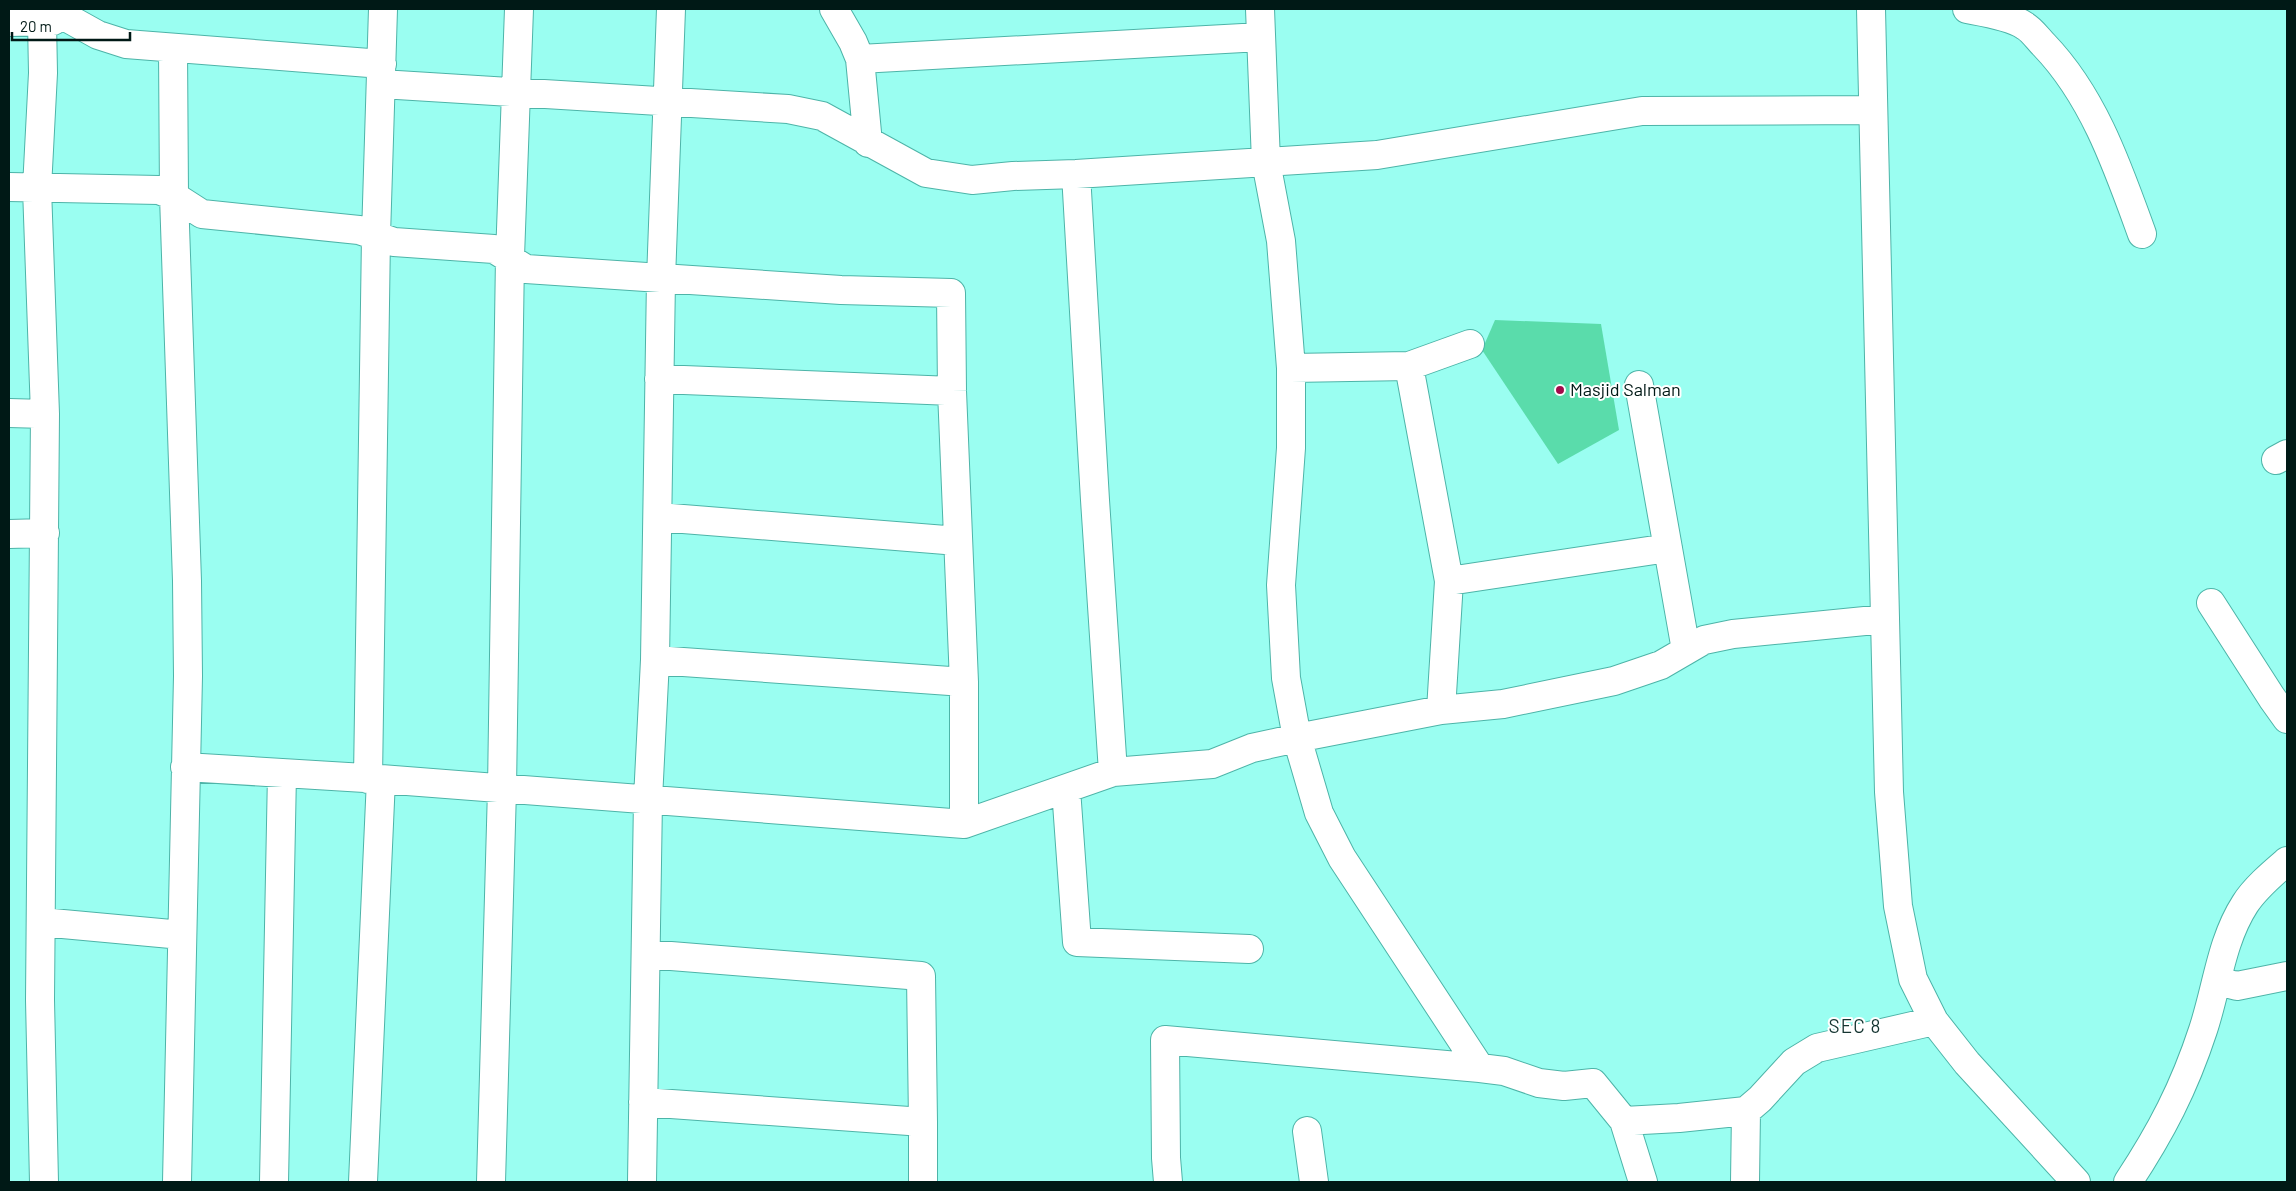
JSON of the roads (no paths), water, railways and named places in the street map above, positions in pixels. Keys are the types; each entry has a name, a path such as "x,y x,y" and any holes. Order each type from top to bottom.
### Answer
{"street":[{"path":"363,1182 374,779 376,236 383,9"},
{"path":"491,1182 502,789 510,258 519,9"},
{"path":"642,1182 648,799 655,660 661,278 671,9"},
{"path":"834,9 860,58 868,143"},
{"path":"1260,9 1266,162 1281,241 1291,368 1291,448 1281,585 1286,678 1297,738 1319,813 1342,858 1480,1068"},
{"path":"1871,9 1889,792 1898,906 1913,979 1934,1021 1967,1063 2076,1182"},
{"path":"1966,9 1988,12 2025,26 2058,59 2093,116 2116,160 2142,234"},
{"path":"9,22 56,15 98,35 126,44 516,92 788,109 822,116 868,143 926,173 972,180 1377,155 1642,111 1872,110"},
{"path":"44,1182 40,1000 45,414 37,188 43,73 56,15"},
{"path":"860,58 1261,37"},
{"path":"173,49 174,196 187,581 177,1182"},
{"path":"1076,174 1095,500 1114,772"},
{"path":"9,187 159,190 174,196 202,214 359,230 394,242 494,249 526,270 841,290 952,293 952,391 964,682 964,824"},
{"path":"1291,368 1409,366 1470,344"},
{"path":"1409,366 1448,581 1441,710"},
{"path":"659,379 952,391"},
{"path":"1639,384 1686,650"},
{"path":"9,413 45,414"},
{"path":"658,517 958,541"},
{"path":"9,534 45,532"},
{"path":"1448,581 1668,548"},
{"path":"2212,603 2287,719"},
{"path":"185,767 648,799 964,824 1114,772 1212,764 1252,748 1297,738 1441,710 1503,704 1614,681 1661,665 1704,640 1733,634 1885,619"},
{"path":"655,660 964,682"},
{"path":"274,1182 282,773"},
{"path":"1066,789 1077,942 1249,949"},
{"path":"2128,1182 2150,1148 2177,1099 2203,1030 2233,926 2246,902 2287,861"},
{"path":"41,922 182,934"},
{"path":"646,954 921,976 923,1182"},
{"path":"2217,981 2237,986 2287,976"},
{"path":"1624,1121 1678,1118 1746,1110 1760,1099 1794,1062 1817,1048 1934,1021"},
{"path":"1168,1182 1165,1040 1480,1068 1504,1071 1539,1083 1564,1086 1593,1083 1624,1121 1643,1182"},
{"path":"643,1102 923,1122"},
{"path":"1746,1110 1746,1182"},
{"path":"1307,1131 1314,1182"}],"place":[{"name":"Masjid Salman","path":"1560,390"}],"district":[{"name":"SEC 8","path":"1855,1026"}]}
